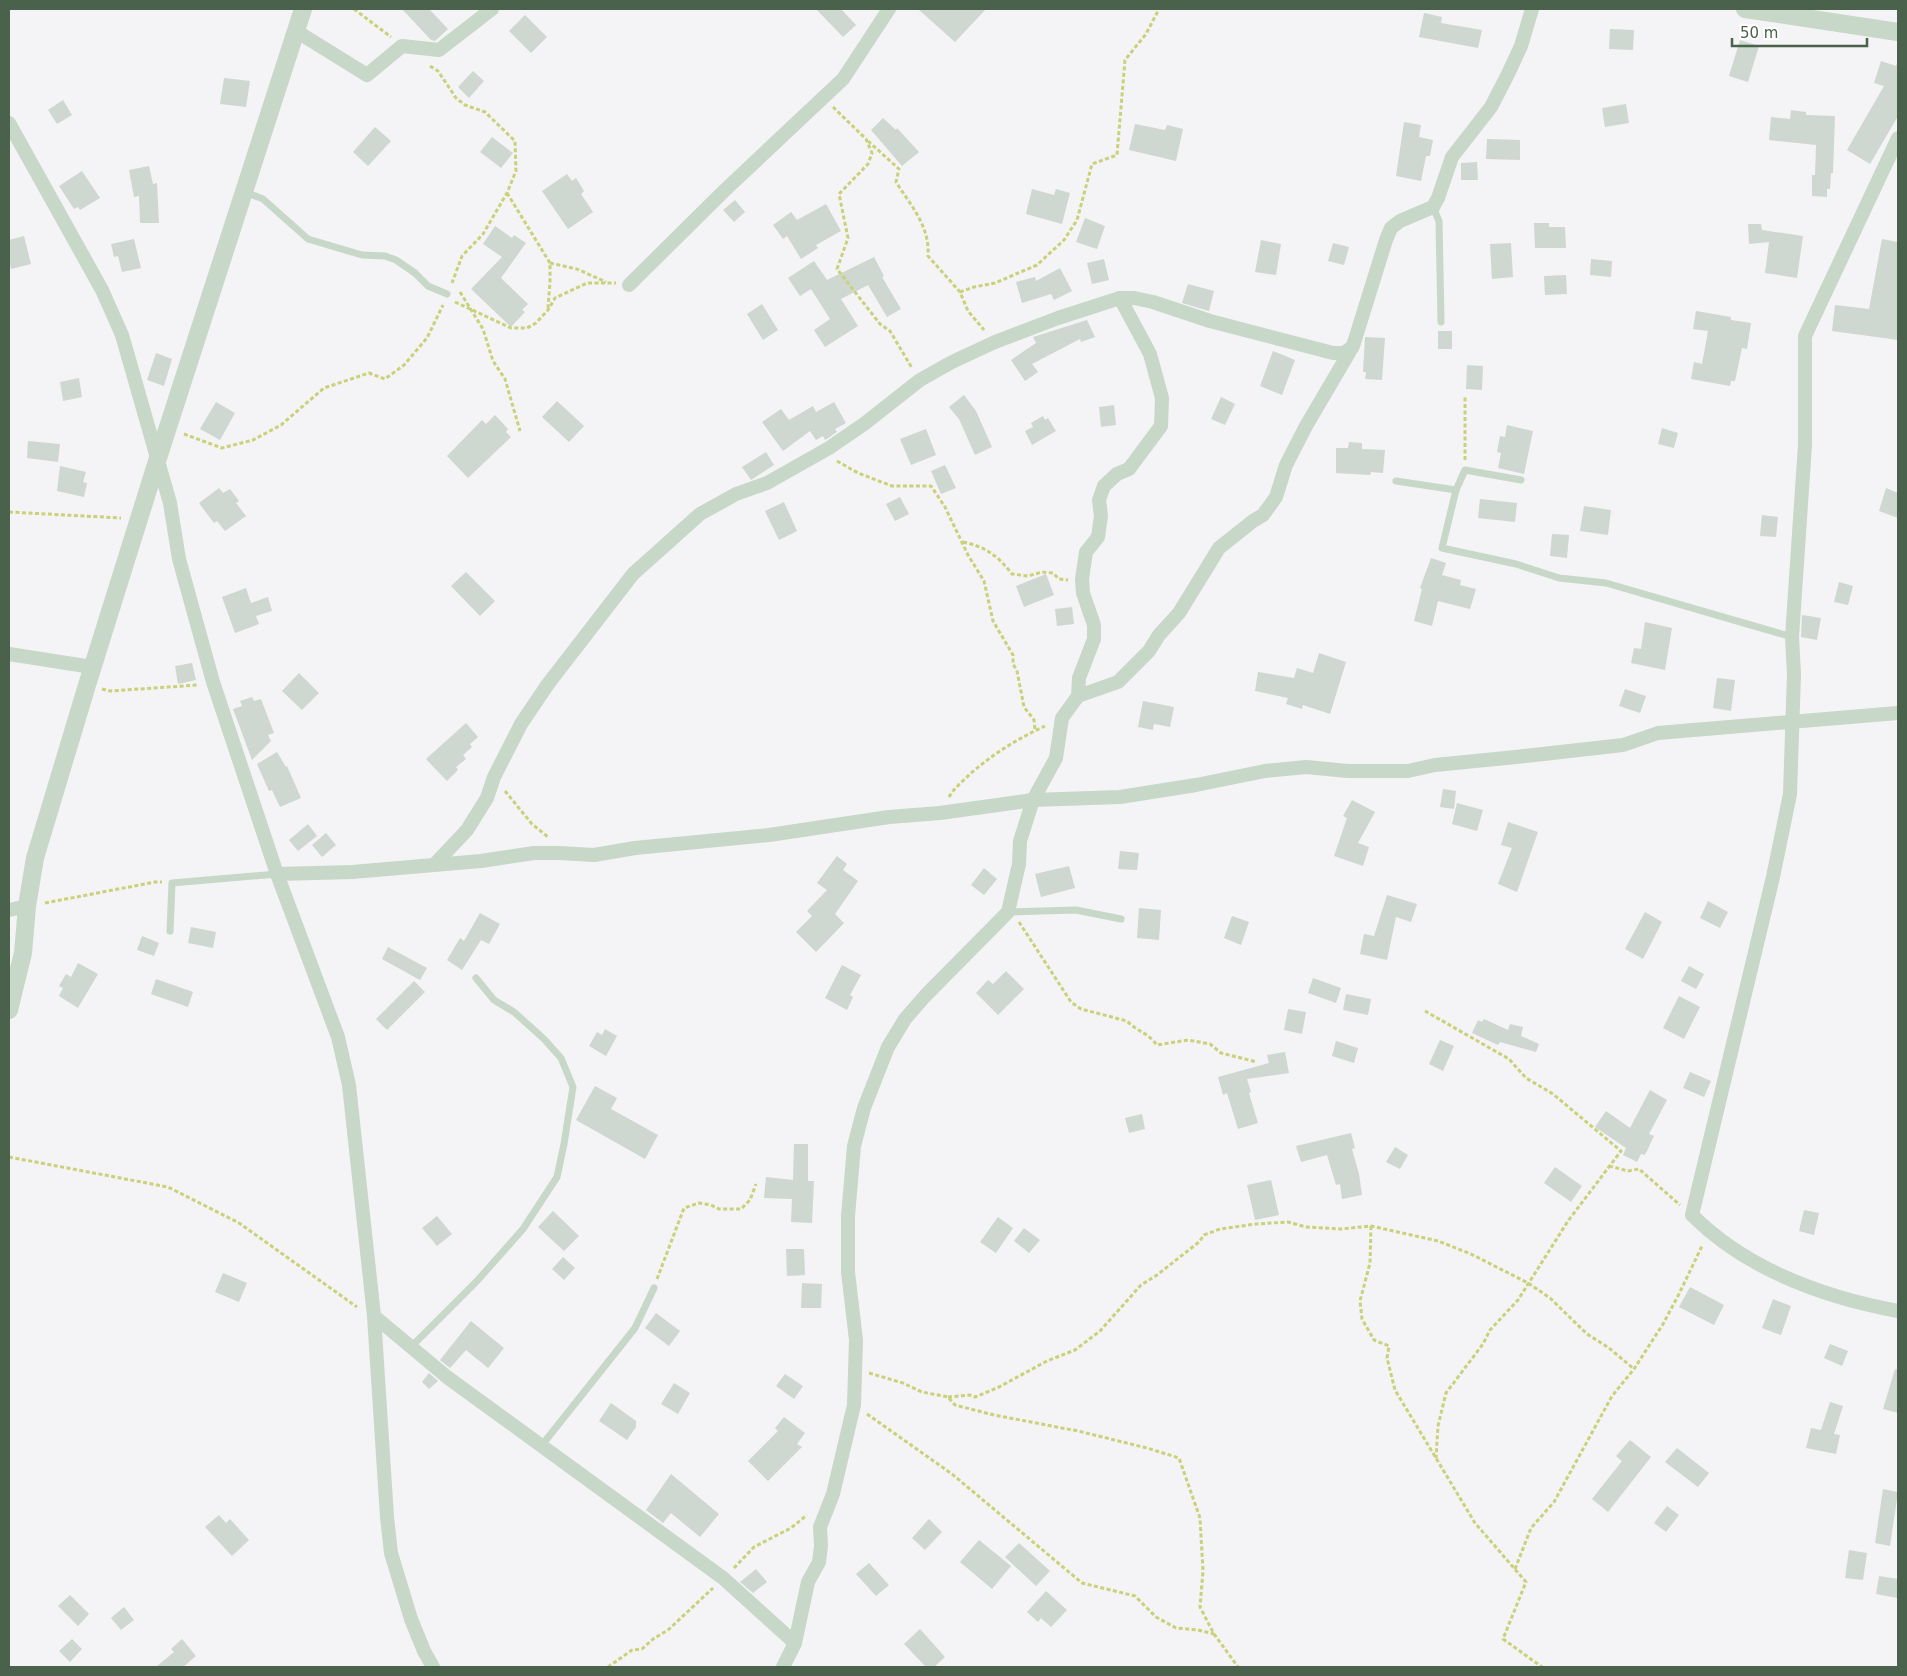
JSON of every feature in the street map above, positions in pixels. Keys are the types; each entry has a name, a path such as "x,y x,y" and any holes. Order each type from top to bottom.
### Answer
{"street":[{"path":"9,1010 23,953 27,906 35,858 86,685 303,9"},
{"path":"296,31 367,75 402,46 439,50 492,9"},
{"path":"630,285 725,190 843,79 889,9"},
{"path":"1078,696 1118,682 1149,651 1159,635 1179,613 1219,548 1253,520 1263,515 1276,497 1286,466 1306,426 1353,346 1391,228 1400,221 1433,207 1452,157 1491,107 1508,74 1521,46 1532,9"},
{"path":"1745,9 1898,32"},
{"path":"9,123 102,290 122,335 170,503 179,559 213,682 277,874 338,1037 349,1084 374,1316 391,1554 411,1619 424,1651 433,1667"},
{"path":"1898,138 1805,336 1805,445 1792,637 1794,674 1790,794 1773,877 1692,1215 1707,1231 1769,1271 1807,1288 1870,1306 1898,1311"},
{"path":"434,865 467,830 487,798 494,777 521,724 548,684 633,574 700,514 736,494 767,482 829,448 864,424 920,380 952,362 995,342 1058,318 1120,298 1134,298 1153,302 1210,321 1333,353 1344,353 1353,346"},
{"path":"783,1667 795,1643 808,1582 819,1562 821,1546 820,1527 833,1494 854,1405 856,1340 848,1272 848,1216 854,1146 864,1108 888,1046 905,1019 925,996 1011,912 1019,864 1020,841 1033,800 1056,758 1062,718 1078,696 1079,678 1094,639 1094,625 1083,593 1082,580 1086,552 1098,537 1101,516 1099,500 1104,486 1117,474 1129,469 1161,426 1162,398 1150,354 1120,298"},
{"path":"9,654 92,667"},
{"path":"277,874 352,872 481,861 534,854 594,855 634,848 769,835 888,817 940,813 1033,800 1120,796 1196,785 1266,771 1298,768 1348,771 1408,771 1435,765 1516,758 1623,744 1658,734 1898,713"},
{"path":"9,910 27,906"},
{"path":"374,1316 447,1378 723,1578 795,1643"}],"lane":[{"path":"245,192 263,199 308,239 362,255 385,256 396,260 415,273 428,286 448,294"},
{"path":"1433,207 1439,221 1441,322"},
{"path":"1521,480 1465,470 1456,490 1442,548 1516,564 1559,578 1606,583 1792,637"},
{"path":"1396,481 1456,490"},
{"path":"170,931 172,883 277,874"},
{"path":"1011,912 1076,910 1120,919"},
{"path":"411,1347 477,1281 523,1229 557,1177 564,1144 574,1087 561,1058 544,1039 520,1018 494,1000 476,978"},
{"path":"542,1445 635,1328 654,1288"}],"path":[{"path":"960,292 974,286 995,283 1037,266 1064,240 1077,220 1092,164 1117,156 1125,60 1146,34 1159,9"},
{"path":"823,98 899,169 896,182 924,226 929,242 928,256 960,292 968,311 995,342"},
{"path":"866,139 872,153 868,164 839,194 848,238 837,269 880,324 890,331 920,380"},
{"path":"508,193 550,263 548,310"},
{"path":"550,263 577,269 606,282"},
{"path":"453,281 483,329 493,361 505,379 520,431"},
{"path":"443,306 454,302 511,328 527,328 536,323 548,310 555,298 587,284 606,282 630,285"},
{"path":"1465,396 1465,470"},
{"path":"829,448 835,460 858,473 892,486 930,486 945,507 968,555 984,581 993,621 1013,654 1013,664 1017,671 1024,707 1034,720 1035,730"},
{"path":"9,512 139,519"},
{"path":"962,542 980,546 1002,561 1012,574 1028,576 1048,572 1053,573 1059,579 1082,580"},
{"path":"86,685 110,691 185,687 213,682"},
{"path":"940,813 951,793 991,756 1035,730 1062,718"},
{"path":"494,777 532,824 548,836 559,853"},
{"path":"27,906 155,882 172,883"},
{"path":"1011,912 1071,1002 1081,1009 1127,1021 1131,1026 1150,1036 1157,1045 1188,1040 1210,1044 1220,1053 1257,1062"},
{"path":"1425,1011 1509,1060 1526,1078 1553,1094 1621,1151 1568,1221 1518,1300 1490,1330 1483,1344 1446,1393 1438,1426 1436,1458"},
{"path":"9,1156 168,1187 239,1223 348,1302 374,1316"},
{"path":"1609,1166 1628,1171 1639,1169 1692,1215"},
{"path":"654,1288 684,1208 699,1203 711,1205 719,1209 741,1209 750,1200 756,1184"},
{"path":"854,1369 903,1383 922,1392 948,1397 970,1395 975,1397 999,1387 1047,1361 1075,1350 1100,1332 1141,1285 1192,1248 1204,1235 1220,1229 1288,1222 1306,1227 1341,1229 1371,1226 1438,1241 1471,1254 1528,1283 1550,1298 1587,1334 1609,1348 1634,1369"},
{"path":"1371,1226 1370,1263 1360,1301 1362,1319 1374,1340 1389,1346 1387,1358 1396,1390 1475,1523 1526,1582 1503,1639 1542,1667"},
{"path":"1515,1569 1531,1528 1554,1502 1612,1396 1634,1369 1679,1294 1701,1250 1707,1231"},
{"path":"948,1397 955,1405 994,1416 1078,1431 1179,1458 1200,1518 1203,1571 1200,1606 1214,1634 1238,1667"},
{"path":"854,1405 952,1474 1082,1583 1135,1596 1156,1617 1176,1628 1214,1634"}],"building":[{"path":"402,9 429,9 448,29 435,41 431,40"},
{"path":"816,9 841,9 856,25 843,37"},
{"path":"918,9 986,9 955,42"},
{"path":"1424,13 1442,17 1441,23 1482,30 1478,48 1419,37"},
{"path":"525,15 547,37 531,53 509,31"},
{"path":"1610,29 1634,30 1633,50 1609,49"},
{"path":"1740,40 1759,46 1748,82 1729,76"},
{"path":"1881,61 1896,66 1898,61 1898,116 1870,164 1847,150 1884,86 1874,83"},
{"path":"473,71 484,81 469,98 458,87"},
{"path":"224,78 250,81 246,107 220,104"},
{"path":"63,100 72,115 57,124 48,110"},
{"path":"1626,104 1629,123 1605,127 1602,108"},
{"path":"1791,110 1806,112 1806,115 1835,116 1833,173 1831,173 1830,189 1827,189 1827,197 1812,196 1812,175 1815,175 1816,145 1769,140 1771,117 1790,119"},
{"path":"883,118 896,130 897,128 919,152 902,166 871,130"},
{"path":"1404,122 1421,125 1419,137 1433,140 1430,156 1426,156 1421,181 1396,176"},
{"path":"1135,124 1165,130 1167,125 1183,129 1176,161 1129,150"},
{"path":"375,127 391,141 368,166 353,152"},
{"path":"492,137 513,153 501,168 480,152"},
{"path":"1487,139 1520,140 1520,160 1486,159"},
{"path":"1477,162 1478,180 1461,180 1461,163"},
{"path":"149,166 153,184 157,183 159,223 140,223 139,196 134,197 129,170"},
{"path":"82,171 100,198 80,210 78,207 74,209 59,186"},
{"path":"567,174 572,181 576,178 584,191 581,194 593,212 568,229 542,191"},
{"path":"1032,189 1054,195 1056,189 1070,193 1062,224 1026,214"},
{"path":"735,200 745,212 734,222 723,210"},
{"path":"826,204 841,231 816,245 818,248 801,259 787,236 783,239 773,225 791,212 797,220"},
{"path":"1085,218 1105,226 1097,249 1076,242"},
{"path":"1534,223 1549,223 1549,227 1565,227 1566,248 1535,248"},
{"path":"1748,224 1761,224 1762,230 1803,236 1797,278 1765,273 1769,242 1749,244"},
{"path":"495,226 512,238 514,235 526,243 501,278 528,304 522,310 525,312 511,327 471,289 502,257 483,244"},
{"path":"24,236 31,264 11,269 9,240"},
{"path":"134,239 141,268 122,272 118,256 114,257 111,244"},
{"path":"1882,239 1898,242 1898,340 1832,331 1835,305 1869,309"},
{"path":"1261,240 1281,244 1276,275 1255,272"},
{"path":"1333,243 1349,247 1344,265 1328,261"},
{"path":"1511,243 1513,277 1492,279 1490,244"},
{"path":"874,257 884,276 882,277 901,309 887,317 868,285 841,299 858,326 825,347 814,330 830,319 811,289 800,296 788,278 814,261 827,280"},
{"path":"1104,259 1109,280 1092,284 1087,263"},
{"path":"1591,259 1612,261 1611,277 1590,275"},
{"path":"1060,268 1072,291 1054,300 1051,294 1022,303 1016,282 1035,277 1036,281"},
{"path":"1566,275 1567,294 1545,295 1544,276"},
{"path":"1188,284 1214,291 1209,311 1182,303"},
{"path":"762,304 778,330 763,340 747,314"},
{"path":"1696,311 1731,317 1731,320 1751,323 1747,349 1742,348 1735,381 1731,381 1730,386 1691,379 1694,362 1702,364 1708,331 1693,329"},
{"path":"1087,320 1095,337 1081,342 1080,339 1032,364 1038,372 1025,381 1011,360 1036,343 1033,337"},
{"path":"1438,331 1452,331 1452,349 1438,349"},
{"path":"1365,337 1385,338 1382,380 1365,379 1366,372 1363,372"},
{"path":"1273,351 1295,360 1282,395 1260,386"},
{"path":"156,353 172,359 164,386 147,380"},
{"path":"1467,365 1483,366 1482,390 1466,389"},
{"path":"79,378 82,397 63,401 60,382"},
{"path":"964,395 976,411 992,447 975,455 959,419 949,407"},
{"path":"1221,397 1235,404 1225,425 1211,419"},
{"path":"557,401 584,426 569,442 542,417"},
{"path":"216,402 235,413 220,440 200,429"},
{"path":"834,402 846,423 835,429 837,432 825,440 823,436 816,440 810,431 783,451 762,422 781,409 789,420 813,406 816,412"},
{"path":"1114,405 1116,425 1101,427 1099,407"},
{"path":"495,415 508,429 506,432 511,437 468,478 447,456 482,420 486,424"},
{"path":"1043,416 1045,420 1048,418 1056,431 1032,445 1025,431 1033,427 1031,423"},
{"path":"1507,425 1533,431 1524,474 1498,468 1501,453 1497,452 1500,436 1505,437"},
{"path":"1662,428 1678,433 1674,448 1658,444"},
{"path":"926,429 936,455 911,465 900,439"},
{"path":"28,441 60,444 58,462 27,458"},
{"path":"1349,442 1362,443 1362,449 1385,450 1383,473 1371,472 1370,475 1336,473 1336,448 1348,448"},
{"path":"766,452 774,465 751,480 742,467"},
{"path":"945,465 956,488 941,494 931,471"},
{"path":"60,466 86,472 83,482 87,483 84,497 57,491"},
{"path":"219,488 223,493 230,489 239,501 236,503 246,516 225,531 217,521 214,523 199,503"},
{"path":"1886,488 1898,493 1898,518 1879,511"},
{"path":"900,497 909,514 895,521 886,504"},
{"path":"1480,499 1517,503 1515,522 1478,518"},
{"path":"784,502 797,531 779,540 765,511"},
{"path":"1584,506 1611,510 1608,535 1580,531"},
{"path":"1762,515 1778,517 1776,537 1760,536"},
{"path":"1552,534 1569,535 1567,558 1550,556"},
{"path":"1431,558 1446,563 1442,575 1461,580 1460,585 1476,589 1470,609 1438,601 1432,626 1414,621 1422,589 1420,588"},
{"path":"466,572 495,601 480,616 451,586"},
{"path":"1046,574 1054,595 1024,607 1016,586"},
{"path":"1839,582 1853,586 1848,605 1834,602"},
{"path":"246,588 251,603 268,597 272,611 256,616 259,624 235,633 222,597"},
{"path":"1072,607 1074,624 1057,626 1055,609"},
{"path":"1802,615 1821,618 1817,640 1801,637"},
{"path":"1645,622 1672,628 1665,670 1631,663 1634,648 1641,649"},
{"path":"1319,653 1346,662 1330,714 1303,705 1302,709 1286,704 1288,698 1255,691 1258,672 1294,678 1297,668 1313,673"},
{"path":"192,663 196,680 178,684 175,666"},
{"path":"299,673 319,693 302,710 282,691"},
{"path":"1717,678 1735,680 1731,711 1713,708"},
{"path":"1625,689 1646,696 1640,713 1619,706"},
{"path":"252,697 254,701 261,699 274,733 268,735 271,741 252,760 233,709 242,706 240,701"},
{"path":"1143,701 1174,707 1170,727 1154,724 1153,730 1138,727"},
{"path":"466,723 478,737 470,744 472,747 463,755 466,759 456,767 458,770 447,781 426,759"},
{"path":"277,752 287,766 301,798 280,807 272,790 269,791 257,764"},
{"path":"1443,789 1456,791 1454,809 1440,807"},
{"path":"1352,800 1375,812 1358,843 1369,847 1363,866 1334,856 1347,818 1343,816"},
{"path":"1457,803 1483,810 1477,831 1452,824"},
{"path":"1508,822 1538,832 1517,892 1498,884 1512,848 1501,845"},
{"path":"308,824 317,836 298,851 289,840"},
{"path":"326,833 336,845 322,857 312,845"},
{"path":"1120,851 1139,853 1137,870 1118,869"},
{"path":"837,856 847,864 843,870 858,881 835,914 844,923 816,952 796,932 812,916 807,911 827,890 817,883"},
{"path":"1069,866 1075,888 1041,897 1035,874"},
{"path":"984,868 997,879 984,895 971,885"},
{"path":"1387,895 1417,904 1411,922 1396,917 1387,960 1360,954 1364,934 1374,936"},
{"path":"1708,901 1728,912 1720,928 1700,918"},
{"path":"1139,908 1161,910 1159,940 1137,938"},
{"path":"1645,912 1662,922 1643,959 1625,949"},
{"path":"480,913 500,924 489,944 481,940 462,970 447,960 460,938 464,941"},
{"path":"1232,916 1249,922 1241,945 1224,938"},
{"path":"191,927 216,932 213,948 188,943"},
{"path":"142,936 159,943 154,956 137,950"},
{"path":"388,947 427,968 420,980 382,959"},
{"path":"78,963 98,974 78,1008 59,996 63,988 59,986 66,974 71,977"},
{"path":"842,965 861,975 850,995 853,997 847,1010 825,998"},
{"path":"1689,966 1704,974 1696,989 1681,981"},
{"path":"1006,971 1024,989 998,1015 976,993 988,980 993,984"},
{"path":"1313,978 1341,988 1336,1003 1308,993"},
{"path":"156,979 193,992 188,1007 151,994"},
{"path":"414,981 425,992 387,1030 376,1019"},
{"path":"1346,994 1371,999 1368,1015 1343,1010"},
{"path":"1679,996 1700,1007 1684,1039 1663,1028"},
{"path":"1288,1009 1306,1012 1302,1034 1284,1030"},
{"path":"1484,1019 1508,1030 1510,1024 1523,1027 1521,1036 1539,1044 1536,1052 1500,1042 1498,1045 1472,1033 1478,1020 1482,1022"},
{"path":"605,1029 617,1036 606,1056 589,1046 597,1032 602,1035"},
{"path":"1440,1040 1454,1046 1443,1071 1429,1064"},
{"path":"1336,1041 1358,1048 1354,1063 1332,1056"},
{"path":"1285,1052 1289,1073 1247,1079 1258,1123 1238,1129 1227,1093 1223,1095 1218,1077 1269,1063 1267,1055"},
{"path":"1690,1072 1711,1081 1704,1097 1683,1088"},
{"path":"595,1086 617,1098 611,1109 658,1135 645,1159 576,1120"},
{"path":"1650,1090 1667,1100 1649,1134 1654,1136 1645,1155 1641,1154 1637,1162 1623,1155 1626,1148 1595,1127 1606,1111 1630,1128"},
{"path":"1142,1114 1145,1129 1129,1133 1125,1118"},
{"path":"1351,1133 1355,1148 1352,1149 1359,1174 1362,1195 1342,1199 1340,1184 1336,1185 1327,1155 1301,1162 1296,1146"},
{"path":"794,1144 808,1144 808,1181 814,1181 812,1223 791,1222 792,1199 764,1198 766,1177 793,1180"},
{"path":"1395,1147 1408,1155 1400,1169 1386,1162"},
{"path":"1555,1167 1582,1186 1571,1202 1544,1183"},
{"path":"1271,1180 1279,1215 1255,1220 1247,1185"},
{"path":"1804,1210 1819,1213 1814,1235 1799,1231"},
{"path":"553,1211 579,1236 564,1251 538,1227"},
{"path":"437,1216 452,1234 437,1246 422,1228"},
{"path":"998,1217 1013,1228 996,1253 980,1242"},
{"path":"1024,1228 1040,1240 1029,1253 1014,1241"},
{"path":"786,1249 804,1249 805,1275 787,1276"},
{"path":"563,1257 575,1268 564,1280 552,1269"},
{"path":"223,1273 247,1283 239,1302 215,1292"},
{"path":"802,1283 822,1284 821,1308 801,1308"},
{"path":"1690,1287 1724,1305 1714,1325 1679,1307"},
{"path":"1773,1299 1791,1306 1781,1335 1762,1328"},
{"path":"656,1313 680,1331 669,1346 645,1328"},
{"path":"471,1321 504,1348 488,1368 466,1350 450,1368 440,1360"},
{"path":"1830,1344 1848,1351 1842,1366 1824,1358"},
{"path":"1895,1369 1898,1370 1898,1413 1883,1409"},
{"path":"429,1373 438,1381 429,1389 422,1382"},
{"path":"785,1374 803,1386 794,1399 776,1386"},
{"path":"674,1383 690,1393 678,1414 661,1404"},
{"path":"1830,1402 1843,1406 1834,1434 1840,1435 1836,1454 1806,1448 1811,1428 1821,1430"},
{"path":"611,1403 636,1421 636,1427 627,1440 599,1421"},
{"path":"784,1417 805,1433 797,1444 802,1447 768,1481 748,1461 778,1431 775,1428"},
{"path":"1630,1440 1651,1457 1608,1512 1592,1499 1622,1461 1616,1456"},
{"path":"1677,1448 1709,1473 1698,1487 1665,1462"},
{"path":"671,1474 719,1514 700,1537 671,1513 663,1523 646,1510"},
{"path":"1883,1489 1898,1492 1890,1546 1875,1543"},
{"path":"1667,1506 1679,1515 1666,1532 1654,1523"},
{"path":"219,1515 226,1523 230,1519 249,1540 232,1556 205,1527"},
{"path":"929,1519 942,1532 925,1550 912,1538"},
{"path":"979,1540 1011,1566 992,1589 960,1562"},
{"path":"1019,1543 1050,1571 1036,1586 1005,1557"},
{"path":"1849,1550 1867,1553 1863,1580 1845,1578"},
{"path":"869,1563 889,1585 876,1596 856,1574"},
{"path":"756,1569 767,1582 753,1593 740,1582"},
{"path":"1879,1576 1898,1579 1897,1598 1876,1594"},
{"path":"1046,1591 1067,1610 1051,1627 1041,1618 1038,1622 1027,1612"},
{"path":"70,1595 89,1614 78,1626 58,1606"},
{"path":"124,1607 134,1620 121,1630 111,1618"},
{"path":"920,1629 945,1657 934,1667 926,1667 904,1644"},
{"path":"72,1639 82,1649 70,1662 59,1651"},
{"path":"182,1639 196,1656 183,1667 156,1667 174,1652 171,1649"}]}
